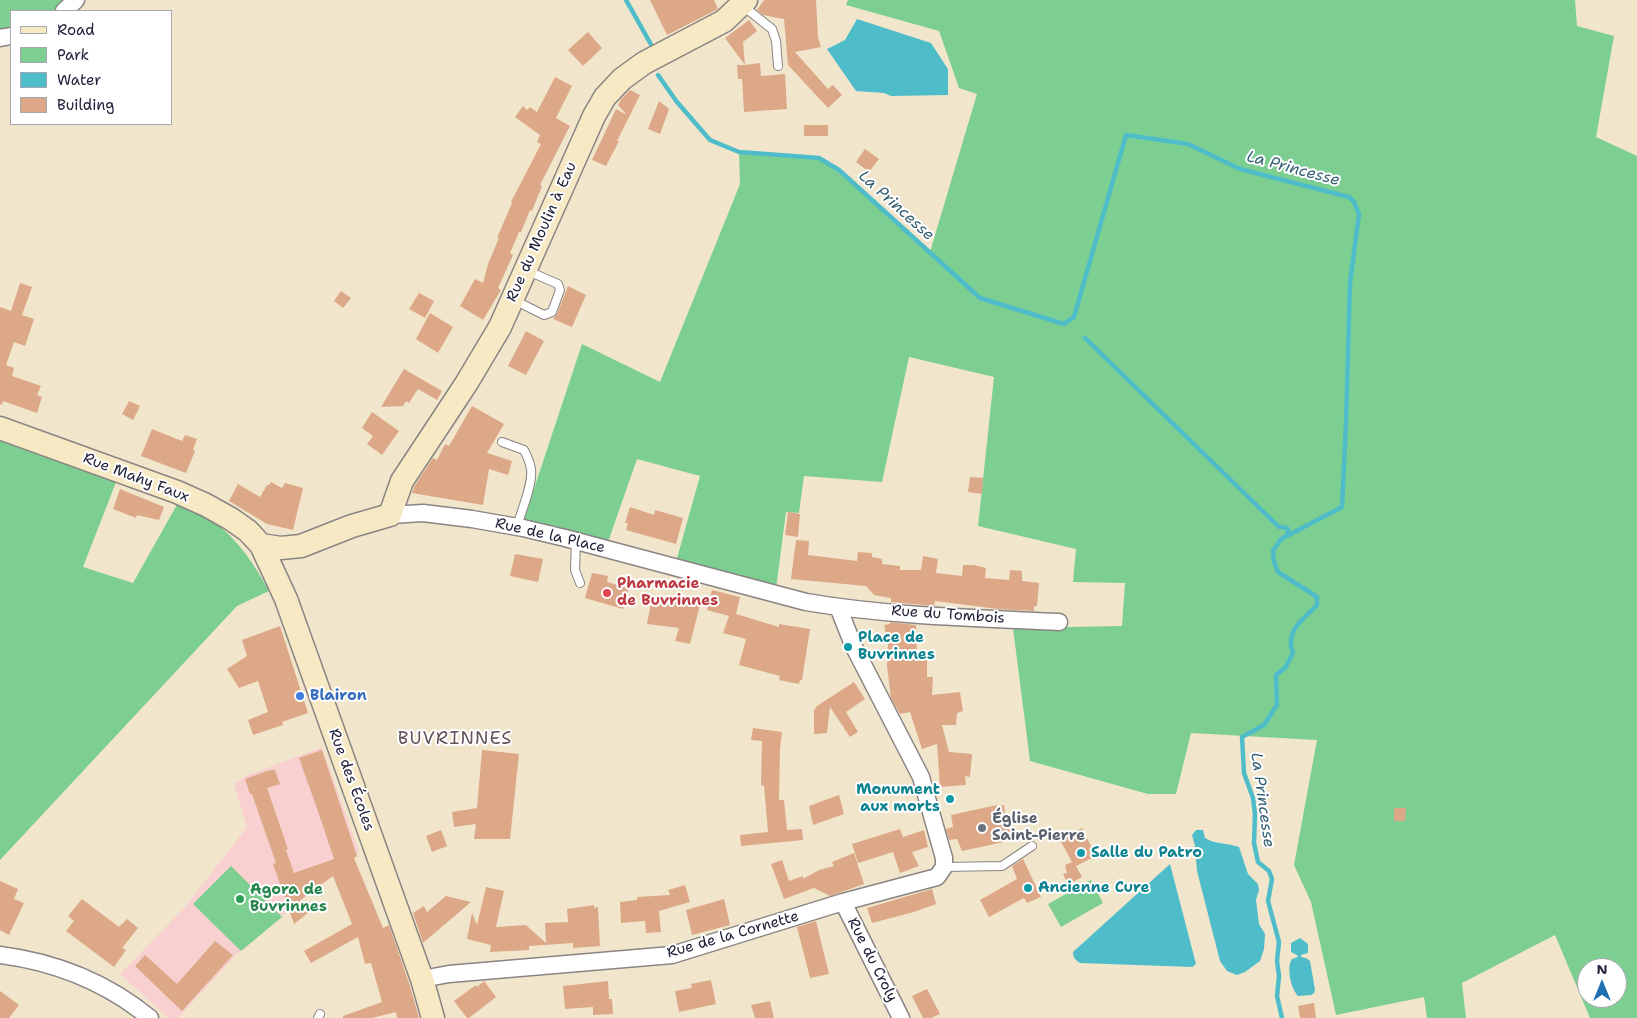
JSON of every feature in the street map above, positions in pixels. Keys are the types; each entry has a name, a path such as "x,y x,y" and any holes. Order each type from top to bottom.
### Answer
{"street":[{"path":"65,10 76,0"},
{"name":"Rue du Moulin à Eau","path":"390,515 402,481 466,384 500,327 594,116 605,97 622,79 644,63 724,21 744,3"},
{"name":"Rue Mahy Faux","path":"0,428 177,492 231,519 248,531 261,545"},
{"name":"Rue de la Place","path":"261,545 281,548 301,546 352,526 390,515 423,513 517,527 806,602 838,607"},
{"name":"Rue des Écoles","path":"261,545 286,599 422,979 433,1018"},
{"path":"838,607 854,647 921,777 944,858 944,867"},
{"name":"Rue du Tombois","path":"838,607 972,618 1059,622"},
{"name":"Rue de la Cornette","path":"422,979 472,972 672,955 723,941 843,902 937,876 944,867"},
{"name":"Rue du Croly","path":"843,902 901,1018"},
{"path":"0,955 35,961 68,971 131,1002 150,1018"}],"lane":[{"path":"744,3 772,29 776,41 778,66"},
{"path":"512,299 544,314 552,312 560,290 558,284 526,270"},
{"path":"502,442 524,450 529,460 531,471 517,527"},
{"path":"576,541 575,570 580,583"},
{"path":"944,867 1002,866 1032,846"}],"shaded area":[{"path":"322,747 359,852 237,954 178,1018 168,1018 120,974 185,907 247,827 234,784 246,776"}],"green space":[{"path":"0,0 70,0 58,10 10,10 10,32 0,34"},
{"path":"848,0 1575,0 1577,26 1614,36 1596,137 1637,156 1637,1018 1590,1018 1586,1008 1627,1008 1627,958 1577,958 1577,987 1555,935 1462,983 1466,1018 1427,1018 1424,997 1336,1015 1311,902 1294,865 1317,740 1191,733 1176,794 1148,794 1030,761 1013,628 1122,626 1125,583 1073,582 1076,549 978,526 994,377 909,357 882,482 804,476 799,513 786,512 776,589 676,562 700,476 637,459 608,542 523,522 582,344 660,382 740,184 739,152 819,158 839,170 930,252 977,94 959,88 939,31 846,5"},
{"path":"0,435 118,477 83,567 133,583 179,501 216,523 234,540 250,560 269,591 237,606 0,860"},
{"path":"231,866 282,917 241,951 193,904"},
{"path":"1091,880 1103,903 1061,927 1048,904"}],"water":[{"path":"857,19 931,43 948,69 948,95 891,96 884,93 856,91 827,49 845,40"},
{"path":"1196,830 1203,830 1205,838 1209,840 1239,847 1248,874 1258,884 1259,890 1256,900 1259,924 1265,934 1264,949 1260,961 1245,972 1237,975 1227,971 1220,961 1197,871 1192,835"},
{"path":"1170,864 1196,964 1192,967 1080,963 1077,961 1073,952"},
{"path":"1300,938 1308,944 1308,953 1301,955 1301,957 1310,961 1315,990 1311,995 1298,996 1290,978 1290,963 1292,959 1298,957 1291,952 1291,943"}],"building":[{"path":"650,0 714,0 718,9 667,35"},
{"path":"764,0 816,0 818,37 821,47 795,52 828,89 833,85 842,95 828,108 788,65 784,19 763,15 757,10"},
{"path":"749,20 757,31 743,42 745,65 725,38"},
{"path":"588,32 602,48 583,66 568,50"},
{"path":"760,63 761,76 785,74 787,109 744,112 742,79 738,79 737,65"},
{"path":"555,77 572,86 556,118 570,126 540,185 542,186 532,211 530,210 510,253 513,255 498,288 501,290 483,320 460,306 475,279 483,283 511,202 541,144 537,142 540,135 515,117 523,106 527,110 530,107 537,112"},
{"path":"630,90 640,95 606,166 592,160 616,109 627,115 618,105"},
{"path":"659,101 669,109 660,134 648,129"},
{"path":"804,125 828,125 828,136 804,136"},
{"path":"865,149 879,159 869,172 856,162"},
{"path":"20,283 32,287 22,315 34,319 25,346 14,342 6,365 14,368 12,376 41,386 37,395 42,397 37,413 3,401 2,405 0,404 0,307 11,311"},
{"path":"568,286 586,295 572,327 553,319 557,314"},
{"path":"341,291 351,298 343,308 334,301"},
{"path":"419,293 434,301 425,318 409,309"},
{"path":"430,313 453,327 438,353 416,339"},
{"path":"526,331 544,341 526,375 508,366"},
{"path":"404,369 442,391 437,400 418,389 409,403 406,401 403,406 381,407"},
{"path":"129,401 140,406 133,420 122,414"},
{"path":"472,406 504,424 487,453 512,461 508,475 489,469 483,505 412,493 433,458 437,460 445,444 449,446"},
{"path":"372,412 399,431 382,455 367,444 373,436 362,428"},
{"path":"152,429 182,441 185,435 197,439 193,450 195,451 186,473 141,456"},
{"path":"970,477 983,478 982,494 968,492"},
{"path":"271,482 282,488 285,483 303,488 293,530 267,524 229,501 238,484 260,497"},
{"path":"120,489 164,507 159,520 137,515 136,518 113,509"},
{"path":"630,507 654,515 655,510 683,518 676,544 626,530 628,523 625,523"},
{"path":"788,512 800,514 798,537 785,535"},
{"path":"796,540 809,541 808,555 857,561 858,552 872,553 872,557 882,559 882,564 900,566 900,570 921,570 923,556 938,559 936,573 962,576 963,565 974,565 986,568 985,578 1009,580 1010,570 1022,571 1022,581 1039,583 1037,606 1034,606 1034,611 998,609 935,601 934,606 891,602 891,598 874,595 866,586 791,579"},
{"path":"515,554 543,559 538,582 510,576"},
{"path":"592,573 608,576 607,582 629,588 623,609 585,598"},
{"path":"712,590 740,597 736,614 779,627 779,624 810,629 802,680 800,680 799,684 779,680 780,676 739,665 746,639 723,633 729,616 707,610"},
{"path":"655,598 685,603 686,601 700,605 690,644 675,641 679,628 647,624 651,603 654,604"},
{"path":"890,622 916,625 917,658 927,659 927,677 933,677 932,695 960,692 963,711 957,713 956,725 942,725 949,752 972,754 970,777 965,776 966,785 940,787 937,744 922,749 910,712 900,714 891,698 887,666 888,644 884,625 890,624"},
{"path":"280,626 308,713 282,722 283,725 253,735 248,720 268,712 258,681 239,688 227,669 247,656 242,640"},
{"path":"854,682 865,699 846,712 858,732 850,737 830,707 827,733 814,734 814,710 817,706"},
{"path":"753,728 782,732 779,800 784,800 787,830 802,829 803,840 741,846 740,835 768,832 764,786 761,785 762,741 751,740"},
{"path":"322,750 357,856 354,858 383,928 389,925 419,1018 397,1018 396,1012 372,1018 343,1018 343,1016 382,1002 371,963 365,964 358,937 311,963 304,951 352,924 333,876 299,901 308,913 294,924 273,864 276,863 245,779 275,770 280,784 267,788 288,849 286,850 294,873 334,859 299,758"},
{"path":"482,750 519,754 510,839 474,839 476,824 454,827 452,812 477,808"},
{"path":"839,795 844,814 813,825 809,806"},
{"name":"Église Saint-Pierre","path":"997,805 997,807 1004,805 1005,814 1010,815 1011,839 962,851 957,839 949,840 946,829 953,827 951,815"},
{"path":"1394,808 1406,808 1405,821 1394,821"},
{"name":"Salle du Patro","path":"1082,828 1096,856 1076,866 1082,877 1068,885 1063,874 1067,873 1065,865 1072,862 1060,840"},
{"path":"900,829 903,837 924,830 928,847 912,852 919,866 900,873 893,852 858,863 852,844"},
{"path":"441,830 447,846 432,852 426,836"},
{"path":"854,853 864,884 830,896 814,888 784,899 771,864 782,860 789,881 803,876 803,879 819,870 834,866 832,862"},
{"path":"1023,859 1041,897 1027,903 1024,898 989,917 980,900 1017,879 1012,866"},
{"path":"0,881 18,889 14,899 24,903 9,935 0,930"},
{"path":"685,885 690,902 659,911 661,932 646,933 645,921 621,923 620,902 637,900 637,897 670,895 668,890"},
{"path":"486,887 504,891 496,927 526,925 546,943 545,923 568,922 567,909 594,905 594,908 598,907 600,946 573,948 573,943 529,946 529,950 490,952 491,945 467,939 472,913 477,925"},
{"path":"932,889 936,904 872,923 867,908"},
{"path":"446,896 471,902 423,943 413,913 424,906 427,912"},
{"path":"82,899 119,927 127,919 138,928 122,948 126,950 114,967 66,931 74,921 68,916"},
{"path":"724,899 730,925 692,935 686,910"},
{"path":"816,921 829,974 810,978 797,927"},
{"path":"215,941 233,955 182,1011 135,966 145,955 177,984"},
{"path":"711,980 716,1004 679,1012 675,991 692,988 691,984"},
{"path":"484,981 496,997 467,1018 454,1001"},
{"path":"608,981 609,999 612,999 613,1014 593,1015 593,1007 565,1009 563,986"},
{"path":"927,989 940,1014 931,1018 923,1018 912,996"},
{"path":"0,991 19,1005 9,1018 0,1018"},
{"path":"770,1001 774,1018 755,1018 751,1005"},
{"path":"1314,1003 1316,1018 1300,1018 1298,1006"}],"waterway":[{"name":"La Princesse","path":"626,0 653,48"},
{"name":"La Princesse","path":"658,75 677,102 710,140 739,152 819,158 839,170 980,298 1064,324 1074,317 1126,135 1188,144 1240,169 1349,197 1354,202 1359,214 1350,283 1342,507 1281,539 1273,551 1274,562 1278,572 1317,597 1317,605 1293,632 1291,638 1293,653 1285,668 1276,675 1277,705 1264,725 1242,737 1244,773 1253,798 1255,814 1254,843 1258,862 1269,871 1272,879 1268,901 1279,942 1277,996 1282,1018"},
{"path":"1085,338 1279,527 1288,529 1287,535"}],"place":[{"name":"Pharmacie de Buvrinnes","path":"607,593"},
{"name":"Place de Buvrinnes","path":"848,647"},
{"name":"Blairon","path":"300,696"},
{"name":"Monument aux morts","path":"950,799"},
{"name":"Église Saint-Pierre","path":"982,828"},
{"name":"Salle du Patro","path":"1081,853"},
{"name":"Ancienne Cure","path":"1028,888"},
{"name":"Agora de Buvrinnes","path":"240,899"}],"district":[{"name":"BUVRINNES","path":"455,739"}]}
